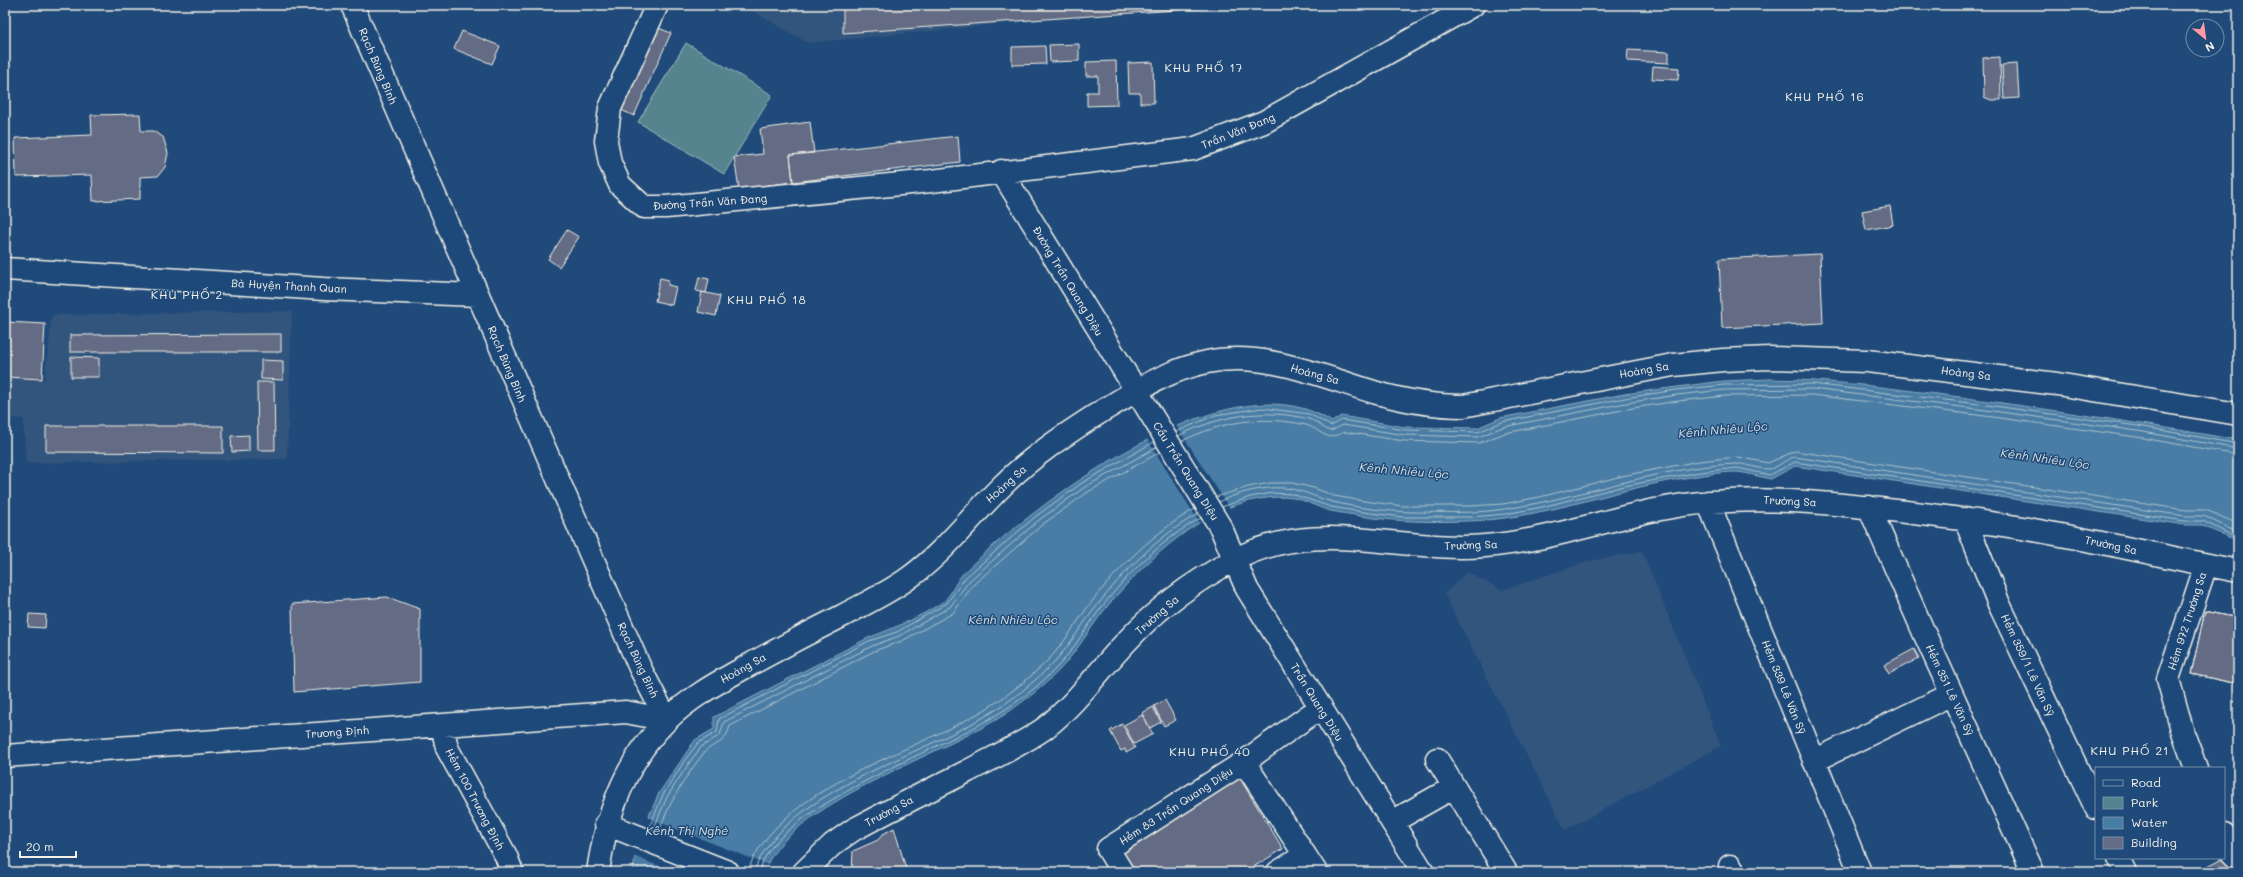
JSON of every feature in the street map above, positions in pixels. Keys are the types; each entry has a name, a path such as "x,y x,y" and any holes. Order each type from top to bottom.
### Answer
{"street":[{"name":"Rạch Bùng Binh","path":"352,5 637,661 667,720"},
{"name":"Đường Trần Văn Đang","path":"657,5 610,108 606,141 610,163 620,185 644,207 666,207 824,192 1001,171"},
{"name":"Trần Văn Ðang","path":"1001,171 1193,149 1264,122 1473,5"},
{"name":"Đường Trần Quang Diệu","path":"1001,171 1135,391"},
{"name":"Bà Huyện Thanh Quan","path":"5,269 324,289 478,295"},
{"name":"Hoàng Sa","path":"598,872 606,824 620,786 648,741 667,720 687,702 722,680 882,595 909,578 932,560 1006,482 1074,430 1158,378 1183,368 1208,361 1252,360 1316,374 1408,401 1442,406 1463,406 1673,365 1723,360 1818,359 1867,361 2057,384 2238,414"},
{"name":"Cầu Trần Quang Diệu","path":"1135,391 1221,528"},
{"name":"Trường Sa","path":"812,868 853,830 1016,746 1045,727 1071,705 1146,621 1184,592 1235,560 1262,548 1308,538 1337,537 1442,547 1483,546 1523,541 1646,512 1708,502 1777,500 1869,507 1965,519 2051,533 2238,571"},
{"name":"Hẻm 339 Lê Văn Sỹ","path":"1708,502 1860,872"},
{"name":"Hẻm 351 Lê Văn Sỹ","path":"1869,507 2033,872"},
{"name":"Hẻm 359/1 Lê Văn Sỹ","path":"1965,519 1999,604 2095,806"},
{"name":"Trần Quang Diệu","path":"1221,528 1247,589 1423,872"},
{"name":"Hẻm 972 Trường Sa","path":"2196,767 2182,733 2168,679 2206,565"},
{"path":"1814,761 1952,694"},
{"name":"Hẻm 83 Trần Quang Diệu","path":"1122,872 1108,849 1244,762 1321,707"},
{"name":"Trương Định","path":"5,756 626,712 667,720"},
{"name":"Hẻm 100 Trương Định","path":"442,725 446,748 506,856 512,872"},
{"path":"1437,759 1506,872"},
{"path":"1244,762 1311,864 1278,872"},
{"path":"1392,822 1454,787"},
{"path":"606,824 728,872"},
{"path":"2225,837 2232,853 2238,859"},
{"path":"2120,859 2126,872"}],"shaded area":[{"path":"742,5 1193,5 808,43"},
{"path":"292,311 287,459 26,463 23,419 5,418 5,376 45,379 52,315"},
{"path":"1642,551 1721,746 1565,830 1444,594 1467,572 1502,590 1590,561"}],"green space":[{"path":"686,43 772,95 724,174 638,122"}],"water":[{"name":"Kênh Nhiêu Lộc","path":"1770,379 1842,383 1960,397 2099,417 2238,440 2238,539 2228,537 2201,525 2185,525 1795,466 1771,479 1737,472 1708,474 1653,484 1549,510 1496,519 1469,521 1401,520 1360,516 1331,511 1303,500 1285,497 1253,500 1230,507 1212,515 1177,538 1160,552 1114,598 1074,653 1058,672 1022,702 980,729 871,782 835,802 803,824 779,847 764,872 633,872 635,857 648,818 659,793 695,740 714,729 714,717 868,638 907,622 935,607 944,601 967,569 1018,525 1058,495 1102,466 1150,438 1200,417 1248,406 1293,406 1332,422 1341,416 1405,427 1477,428 1500,418 1624,394 1723,381"}],"pier":[{"path":"1176,425 1230,509 1201,525 1147,439"},
{"path":"646,817 768,865 766,872 674,872 633,856"}],"building":[{"path":"843,5 1249,5 843,33"},
{"path":"656,27 671,33 634,116 619,109"},
{"path":"462,31 500,46 492,64 454,49"},
{"path":"1079,44 1079,61 1050,62 1049,45"},
{"path":"1045,46 1046,64 1012,65 1012,47"},
{"path":"1628,50 1669,52 1669,63 1627,61"},
{"path":"2000,57 2001,100 1991,100 1984,97 1983,58"},
{"path":"1116,61 1117,105 1087,106 1087,92 1098,92 1098,76 1086,76 1086,62"},
{"path":"1153,62 1154,103 1140,103 1140,93 1129,93 1128,63"},
{"path":"2017,64 2019,98 2004,99 2002,65"},
{"path":"1653,66 1679,68 1678,80 1652,79"},
{"path":"140,114 141,131 153,131 163,137 168,153 165,167 158,176 140,177 140,199 93,201 92,175 16,177 15,138 92,135 91,115"},
{"path":"810,122 814,153 790,155 793,182 739,189 734,157 763,154 760,129"},
{"path":"958,136 960,162 793,182 790,155"},
{"path":"1890,206 1893,225 1866,230 1862,211"},
{"path":"567,230 579,237 559,267 548,259"},
{"path":"1820,254 1823,323 1722,328 1719,259"},
{"path":"699,277 709,279 706,293 696,291"},
{"path":"660,278 669,280 668,285 676,287 672,305 655,301"},
{"path":"702,292 720,296 716,316 698,312"},
{"path":"5,322 45,324 42,379 5,377"},
{"path":"281,334 281,352 70,352 70,335"},
{"path":"71,357 99,358 99,377 71,377"},
{"path":"261,360 283,361 283,380 261,379"},
{"path":"257,382 274,382 275,450 258,450"},
{"path":"46,426 223,426 223,453 46,452"},
{"path":"249,435 249,451 232,452 231,436"},
{"path":"387,597 420,609 420,682 294,692 292,604"},
{"path":"2205,611 2238,618 2238,684 2191,674"},
{"path":"2205,611 2238,618 2238,684 2191,674"},
{"path":"29,614 46,615 45,628 28,627"},
{"path":"1914,649 1919,658 1889,674 1884,665"},
{"path":"1165,700 1176,720 1164,726 1154,706"},
{"path":"1153,707 1161,722 1150,728 1142,713"},
{"path":"1142,715 1153,734 1134,744 1124,725"},
{"path":"1122,724 1135,748 1126,753 1125,749 1121,751 1110,731"},
{"path":"1239,777 1283,849 1245,872 1135,872 1121,849"},
{"path":"894,828 907,872 852,872 853,851 878,840 883,834"},
{"path":"2232,853 2238,860 2238,872 2197,872 2221,859 2225,859 2225,857"}],"district":[{"name":"KHU PHỐ 17","path":"1204,68"},
{"name":"KHU PHỐ 16","path":"1825,97"},
{"name":"KHU PHỐ 2","path":"187,295"},
{"name":"KHU PHỐ 18","path":"767,300"},
{"name":"KHU PHỐ 21","path":"2130,751"},
{"name":"KHU PHỐ 40","path":"1210,752"}],"water label":[{"name":"Kênh Thị Nghè","path":"687,831"}]}
